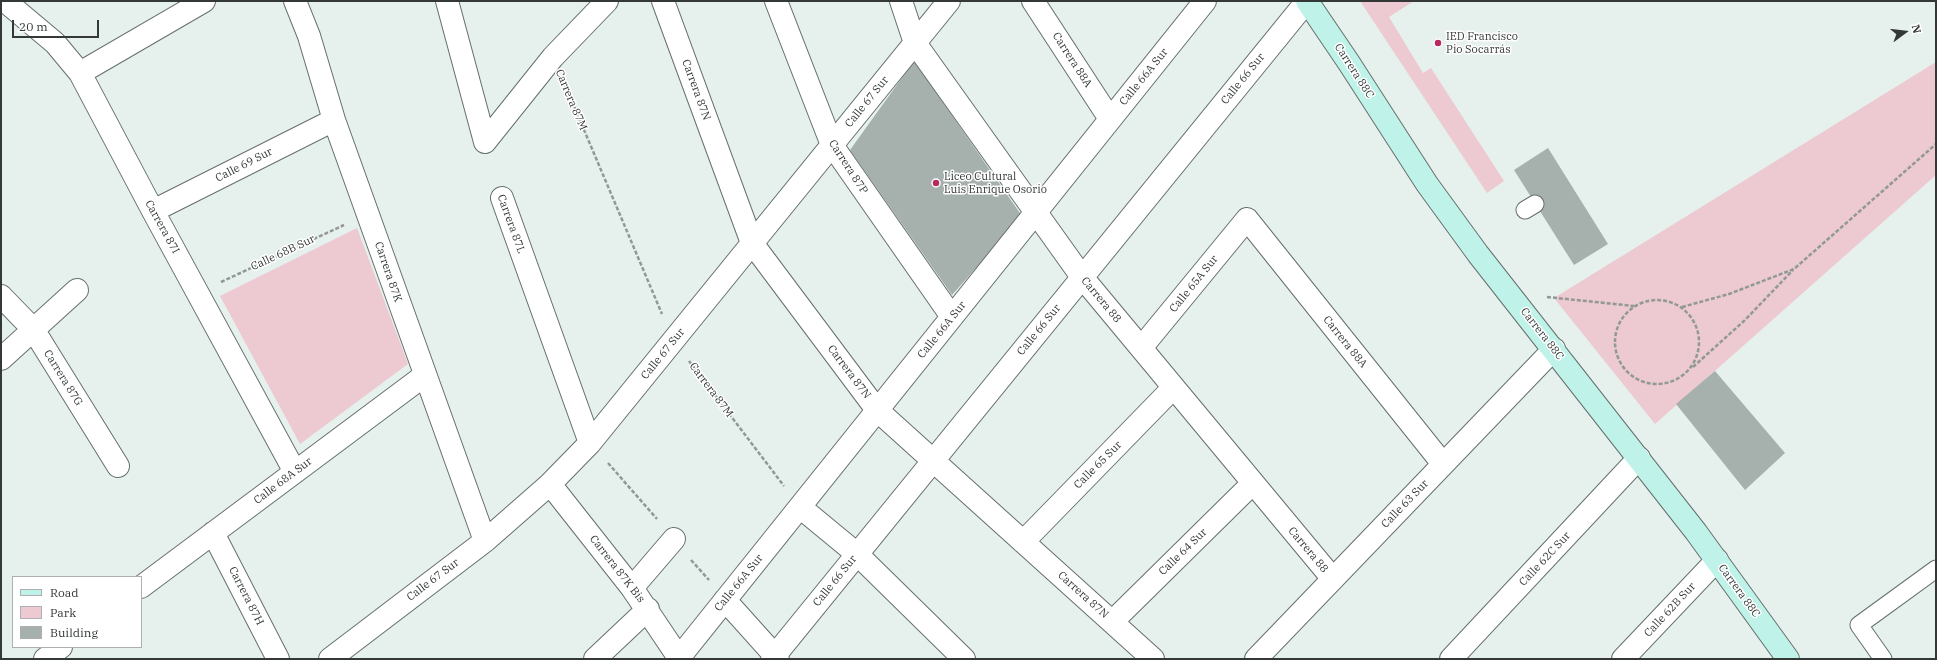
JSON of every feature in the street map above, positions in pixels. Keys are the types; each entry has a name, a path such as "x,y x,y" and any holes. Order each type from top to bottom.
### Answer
{"street":[{"name":"Carrera 87I","path":"5,1 55,43 80,73 295,472"},
{"path":"80,73 204,1"},
{"name":"Carrera 87K","path":"296,1 309,36 334,120 424,375 485,541"},
{"path":"447,1 485,142 553,57 607,1"},
{"name":"Carrera 87N","path":"663,1 752,243 877,410 1153,659"},
{"name":"Carrera 87P","path":"776,1 832,146 952,317"},
{"name":"Carrera 88","path":"900,1 915,43 1035,214 1082,277 1333,579"},
{"name":"Calle 67 Sur","path":"330,659 485,541 550,484 590,443 949,1"},
{"name":"Carrera 88A","path":"1033,1 1110,119"},
{"name":"Calle 66A Sur","path":"679,659 1205,1"},
{"name":"Calle 66 Sur","path":"775,658 857,554 1307,1"},
{"name":"Carrera 88C","path":"1307,1 1350,63 1427,184 1478,254 1639,458 1717,560 1788,659"},
{"name":"Calle 69 Sur","path":"153,211 334,120"},
{"name":"Carrera 87L","path":"502,198 590,443"},
{"name":"Carrera 88A","path":"1247,219 1444,464"},
{"name":"Calle 65A Sur","path":"1141,348 1247,219"},
{"path":"1,359 77,290"},
{"name":"Carrera 87G","path":"1,296 34,329 118,466"},
{"name":"Calle 63 Sur","path":"1256,659 1554,349"},
{"name":"Calle 68A Sur","path":"142,586 424,375"},
{"name":"Calle 65 Sur","path":"1023,542 1173,388"},
{"name":"Calle 62C Sur","path":"1452,659 1639,458"},
{"name":"Calle 64 Sur","path":"1112,622 1253,483"},
{"name":"Carrera 87K Bis","path":"550,484 648,609 679,659"},
{"path":"800,507 857,554 964,659"},
{"name":"Carrera 87H","path":"213,533 278,659"},
{"path":"632,588 674,539"},
{"name":"Calle 62B Sur","path":"1623,659 1717,560"},
{"path":"725,600 775,658"},
{"path":"604,656 648,609"},
{"path":"45,659 60,648"}],"lane":[{"path":"1883,659 1858,625 1934,574"}],"path":[{"name":"Carrera 87M","path":"553,57 674,340 800,507"},
{"path":"1686,374 1694,364 1698,352 1699,340 1694,322 1682,307 1671,302 1658,300 1646,301 1634,306 1624,316 1617,328 1615,342 1617,356 1623,368 1634,378 1646,384 1661,385 1674,382 1686,374 1745,320 1794,269 1936,144"},
{"name":"Calle 68B Sur","path":"198,292 368,214"},
{"path":"1682,307 1729,294 1794,269"},
{"path":"1509,292 1634,306"}],"green space":[{"path":"1360,1 1414,1 1389,17 1423,73 1431,68 1504,181 1487,193"},
{"path":"1936,62 1936,175 1655,424 1554,298"},
{"path":"357,228 408,364 300,444 220,296"}],"building":[{"name":"Liceo Cultural Luis Enrique Osorio","path":"914,61 1022,216 952,295 850,150"},
{"path":"1548,148 1608,244 1574,265 1514,170"},
{"path":"1715,371 1785,453 1745,490 1676,404"}],"place":[{"name":"IED Francisco Pio Socarrás","path":"1438,43"},
{"name":"Liceo Cultural Luis Enrique Osorio","path":"936,183"}]}
